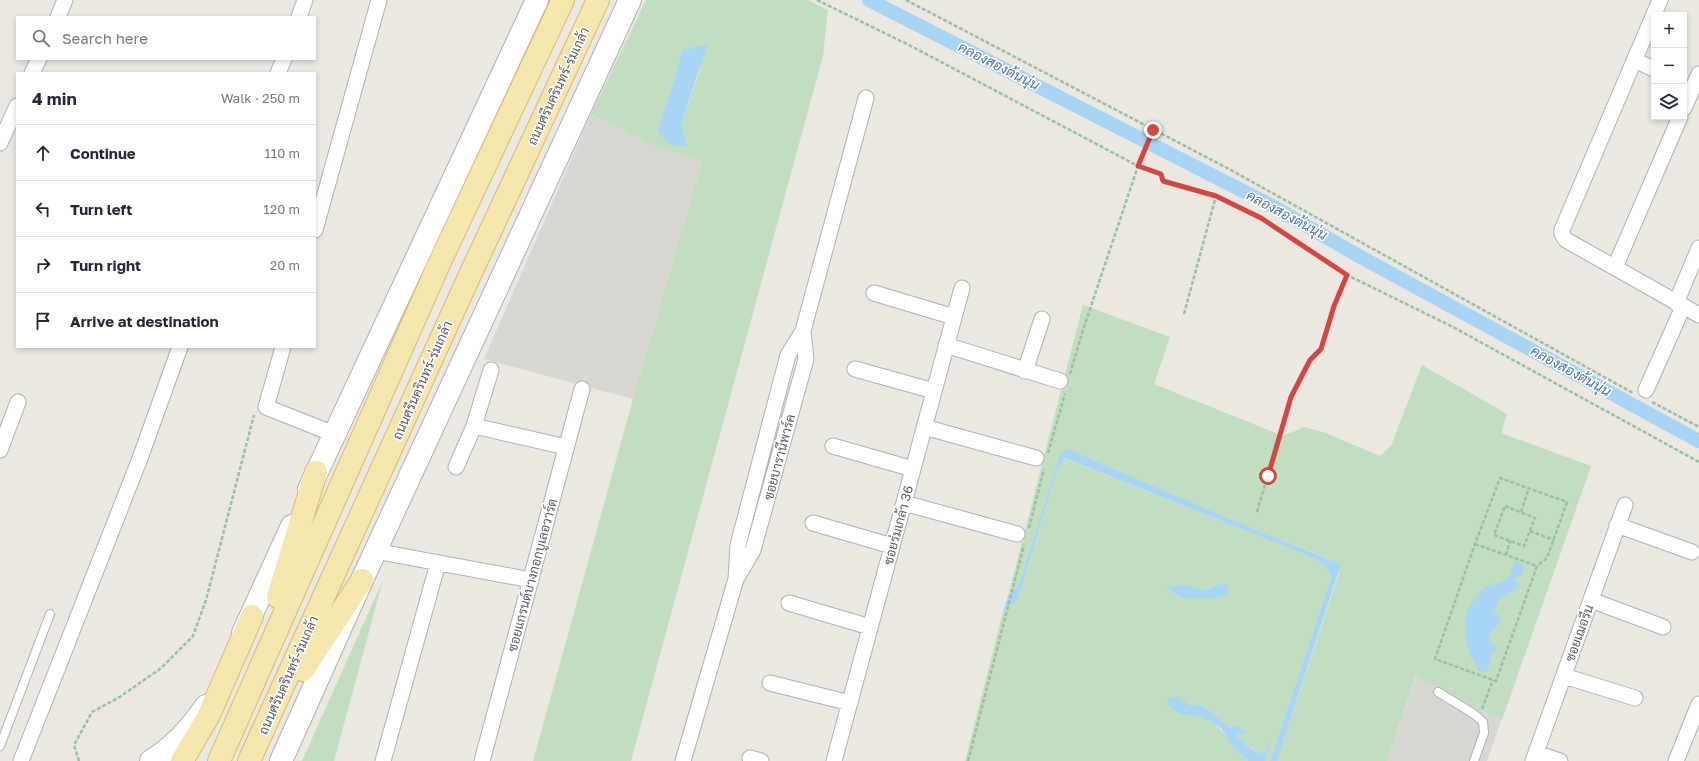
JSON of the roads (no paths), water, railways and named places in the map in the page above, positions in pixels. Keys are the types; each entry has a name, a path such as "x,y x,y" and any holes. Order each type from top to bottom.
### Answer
{"main road":[{"path":"219,761 439,264 563,0"},
{"name":"ถนนศรีนครินทร์-ร่มเกล้า","path":"253,752 469,277 598,0"},
{"path":"601,0 608,7 612,19 612,38"},
{"path":"281,761 375,551 630,0"},
{"path":"188,761 316,472 537,2"},
{"path":"251,688 316,472"},
{"path":"253,752 323,638 362,580"},
{"path":"151,761 164,753 197,718 220,681 252,616"},
{"path":"182,761 209,715"}],"street":[{"path":"58,16 65,0"},
{"path":"299,16 305,0"},
{"path":"316,226 379,0"},
{"path":"1660,0 1562,230 1562,234 1566,240 1699,315"},
{"path":"32,72 38,60"},
{"path":"278,72 284,60"},
{"path":"1634,60 1651,68"},
{"path":"1687,100 1694,83"},
{"name":"ซอยบารานีพาร์ค","path":"683,761 736,579 753,550 806,359 803,331 866,98"},
{"path":"0,143 16,108"},
{"path":"1615,268 1679,120"},
{"path":"1643,395 1679,305 1699,248"},
{"name":"ซอยร่มเกล้า 36","path":"834,761 962,288"},
{"path":"874,293 954,317"},
{"path":"1025,371 1042,319"},
{"path":"946,345 1065,383"},
{"path":"21,761 136,468 180,348"},
{"path":"283,348 266,407 334,434"},
{"path":"855,369 934,391"},
{"path":"456,467 474,426 491,370"},
{"name":"ซอยแกรนด์บางกอกบูเลอวาร์ด","path":"482,761 582,389"},
{"path":"0,450 18,402"},
{"path":"474,426 566,448"},
{"path":"924,427 1043,458"},
{"path":"833,446 913,469"},
{"path":"904,503 1024,535"},
{"name":"ซอยเฌอรีน","path":"1535,757 1625,505"},
{"path":"813,523 892,546"},
{"path":"1617,525 1692,552"},
{"path":"375,551 531,580"},
{"path":"384,761 438,563"},
{"path":"1591,600 1663,627"},
{"path":"789,603 870,627"},
{"path":"1564,676 1636,698"},
{"path":"770,683 850,703"},
{"path":"1676,761 1699,704"},
{"path":"1535,757 1560,761"}],"lane":[{"path":"0,746 50,614"},
{"path":"1438,692 1483,722 1484,733 1474,761"}],"water":[{"path":"708,43 681,125 687,147 671,145 657,131 675,78 682,51"},
{"path":"1067,449 1246,526 1341,564 1277,761 1270,761 1331,577 1325,566 1314,558 1064,458 1057,470 1018,599 1003,612 1008,596 1018,586 1060,454"},
{"path":"1514,562 1519,562 1525,567 1522,575 1514,579 1520,586 1499,599 1494,610 1502,620 1489,636 1491,642 1497,648 1492,654 1488,670 1481,673 1473,660 1467,645 1465,620 1467,612 1472,602 1484,587 1501,582 1510,576"},
{"path":"1218,584 1228,585 1228,594 1217,598 1182,598 1166,587 1185,585 1205,590"},
{"path":"1178,697 1194,707 1200,704 1229,727 1238,726 1247,732 1235,735 1254,751 1264,753 1271,741 1265,761 1248,761 1233,746 1221,728 1201,716 1180,714 1167,704 1169,698"}],"waterway":[{"name":"คลองสองต้นนุ่น","path":"869,0 1276,208 1357,255 1699,441"}]}
